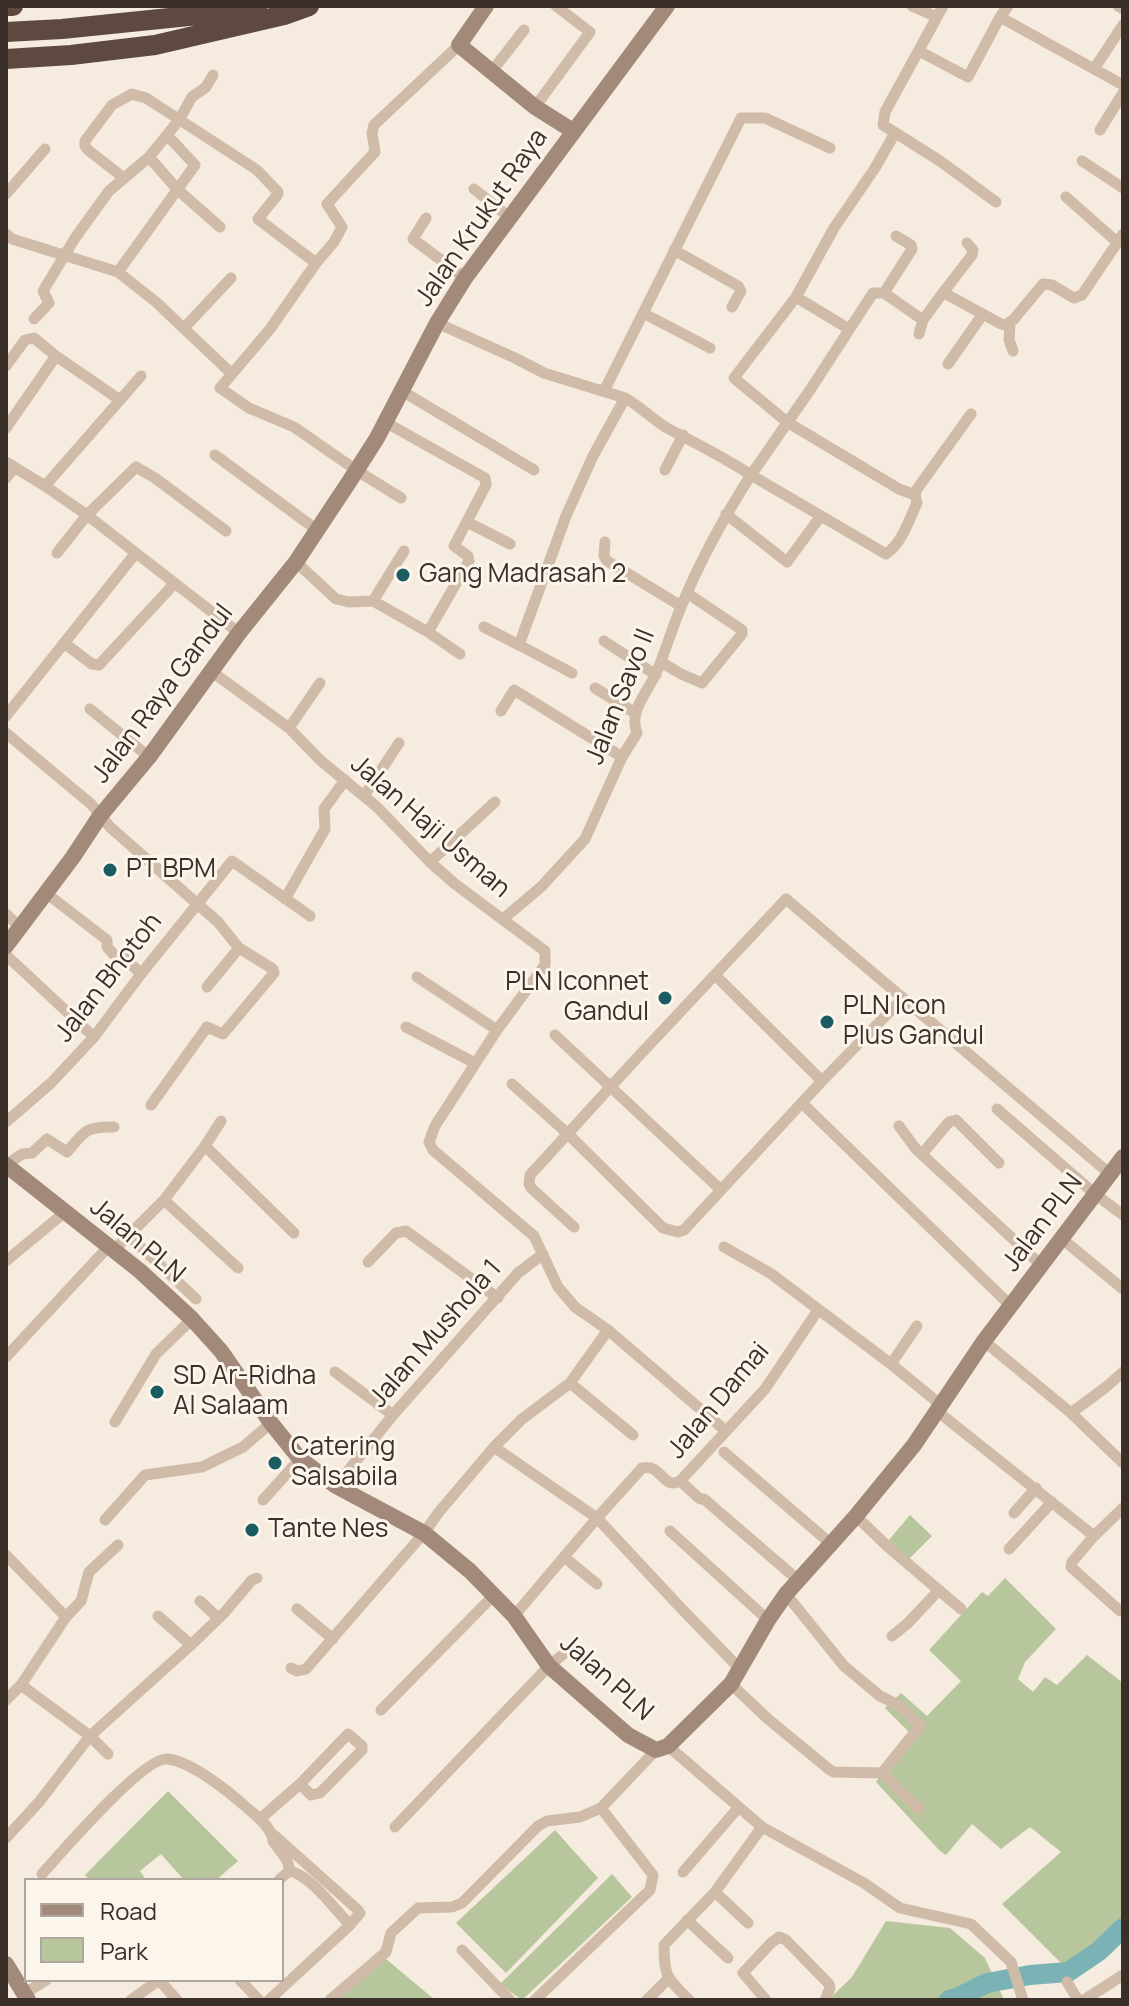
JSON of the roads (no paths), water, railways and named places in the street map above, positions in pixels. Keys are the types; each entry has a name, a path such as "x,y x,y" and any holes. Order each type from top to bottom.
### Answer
{"highway":[{"path":"6,6 13,6"},
{"path":"6,32 187,18 272,6"},
{"path":"6,59 155,45 284,15 309,6"}],"street":[{"path":"401,498 294,427 249,408 220,388 270,329 334,242 342,227 327,204 375,152 374,125 459,45 486,6"},
{"path":"535,107 590,32 556,6"},
{"name":"Jalan Krukut Raya","path":"356,470 465,278 667,6"},
{"path":"912,6 940,12 883,117 883,125 996,202"},
{"path":"919,51 968,77 1008,6"},
{"path":"1000,17 1123,85"},
{"path":"1094,69 1121,29"},
{"path":"492,71 524,30"},
{"path":"459,45 535,107 573,131"},
{"path":"34,319 49,303 43,291 75,238 109,191 149,157 179,120 192,97 206,87 213,75"},
{"path":"1100,130 1123,93"},
{"path":"124,178 85,146 85,141 112,105 132,94 146,98 257,170 278,192 258,219 316,263"},
{"path":"604,391 741,118 765,118 830,148"},
{"path":"895,133 834,228 796,297 734,378 787,422 899,489 915,495"},
{"path":"118,272 195,165 167,135"},
{"path":"6,194 45,149"},
{"path":"149,157 178,190 220,227"},
{"path":"1082,161 1123,188"},
{"path":"474,189 509,217"},
{"path":"1013,351 1009,340 1010,323 1043,284 1052,285 1074,298 1082,295 1120,238 1066,197"},
{"path":"426,218 413,239 465,278"},
{"path":"6,234 12,239 118,272 156,302 232,374"},
{"path":"896,236 911,245 912,249 884,293 923,320"},
{"path":"919,334 923,320 972,255 973,250 967,243"},
{"path":"674,250 738,286 741,291 732,307"},
{"path":"184,328 231,278"},
{"name":"Jalan Savo II","path":"503,919 541,887 585,839 622,757 637,733 633,723 635,713 656,675 697,569 726,514 873,293 884,293"},
{"path":"942,294 1001,324 1010,323"},
{"path":"796,297 849,329"},
{"path":"643,313 710,348"},
{"path":"948,364 983,314"},
{"path":"437,323 544,373 625,398 667,428 886,554 891,551 913,513 917,489 971,414"},
{"path":"6,366 25,340 34,338 120,400"},
{"path":"6,428 56,356"},
{"path":"45,486 141,376"},
{"path":"402,391 534,470"},
{"path":"519,645 566,516 593,456 625,398"},
{"path":"385,422 485,478 486,485 454,546 468,556 469,561 428,632"},
{"path":"665,470 683,435"},
{"path":"215,455 317,530"},
{"path":"6,478 10,465 45,486 239,633"},
{"path":"57,553 87,515 136,467 226,531"},
{"name":"Jalan Raya Gandul","path":"6,946 100,816 149,757 239,633 296,562 356,470"},
{"path":"726,514 787,562 820,517"},
{"path":"467,522 510,544"},
{"path":"605,542 604,556 607,561 681,606"},
{"path":"373,601 404,551"},
{"path":"6,716 135,554"},
{"path":"296,562 336,599 373,601 460,654"},
{"path":"64,643 92,664 99,665 174,584"},
{"path":"661,662 702,683 742,634 742,630 687,593"},
{"path":"484,627 572,673"},
{"path":"604,641 656,675"},
{"name":"Jalan Haji Usman","path":"211,671 289,728 320,760 377,807 455,884 545,951 545,965 475,1063 435,1126 429,1142 433,1150 534,1236 543,1254"},
{"path":"289,728 320,683"},
{"path":"595,688 635,713"},
{"path":"501,711 514,690 622,757"},
{"path":"90,709 149,757"},
{"path":"6,733 70,784 110,827 218,922 239,948 273,969 274,973 223,1034 207,1027 151,1105"},
{"path":"364,796 399,743"},
{"path":"310,916 285,899 325,829 324,809 345,780"},
{"path":"430,862 495,802"},
{"name":"Jalan Bhotoh","path":"6,1122 51,1083 94,1037 196,903 232,861 285,899"},
{"path":"46,893 107,940 107,947 116,957 124,957 141,974"},
{"path":"574,1227 529,1184 530,1175 786,899 1110,1174"},
{"path":"6,914 21,928"},
{"path":"207,987 239,948"},
{"path":"6,955 94,1037"},
{"path":"715,975 822,1081"},
{"path":"417,977 497,1030"},
{"path":"512,1084 567,1133 663,1228 678,1232 684,1230 903,998"},
{"path":"406,1027 475,1063"},
{"path":"555,1035 721,1190"},
{"path":"802,1103 1011,1306"},
{"path":"997,1109 1095,1194 1123,1214"},
{"path":"922,1154 949,1122 956,1120 999,1163"},
{"path":"6,1357 111,1248 129,1236 164,1200 221,1121"},
{"path":"6,1165 22,1154 32,1153 47,1139 67,1152 94,1126 114,1127"},
{"path":"899,1126 922,1154 1041,1265"},
{"path":"205,1146 294,1233"},
{"name":"Jalan PLN","path":"6,1165 111,1248 192,1319 221,1351 300,1459 336,1486 424,1533 495,1594 549,1666 628,1735 662,1748 731,1684 786,1594 914,1445 984,1341 1123,1157"},
{"path":"164,1200 238,1268"},
{"path":"6,1261 65,1212"},
{"path":"368,1262 396,1233 406,1231 498,1298"},
{"path":"129,1236 196,1299"},
{"path":"1061,1238 1123,1289"},
{"path":"724,1247 770,1273 891,1364 939,1408 1094,1536"},
{"path":"543,1254 558,1287 575,1307 608,1330 726,1431"},
{"name":"Jalan Mushola 1","path":"336,1486 393,1415 518,1273 543,1254"},
{"name":"Jalan Damai","path":"514,1616 642,1468 653,1468 670,1483 680,1481 765,1389 818,1310"},
{"path":"115,1422 156,1354 192,1319"},
{"path":"891,1364 917,1326"},
{"path":"291,1668 297,1671 306,1669 494,1447 522,1419 570,1383 608,1330"},
{"path":"984,1341 1071,1413 1123,1463"},
{"path":"335,1372 393,1415"},
{"path":"1071,1413 1123,1372"},
{"path":"570,1383 633,1435"},
{"path":"105,1520 145,1475 202,1467 243,1447 271,1423"},
{"path":"494,1447 597,1518 739,1668"},
{"path":"724,1452 830,1543"},
{"path":"263,1500 300,1459"},
{"path":"680,1481 798,1580"},
{"path":"1014,1513 1036,1488"},
{"path":"1009,1549 1052,1502"},
{"path":"1120,1611 1071,1567 1094,1536 1123,1508"},
{"path":"856,1516 961,1609"},
{"path":"670,1531 768,1620"},
{"path":"6,1700 21,1685 66,1617 81,1601 89,1572 118,1545"},
{"path":"6,1555 66,1617"},
{"path":"564,1557 597,1584"},
{"path":"6,1838 39,1802 90,1736 191,1645 257,1578"},
{"path":"892,1636 939,1590"},
{"path":"381,1710 495,1594"},
{"path":"786,1594 844,1666 880,1696 900,1706 920,1726 882,1773"},
{"path":"200,1601 218,1618"},
{"path":"297,1609 333,1639"},
{"path":"158,1616 191,1645"},
{"path":"395,1827 549,1666 572,1647"},
{"path":"731,1684 830,1770 882,1773 919,1809"},
{"path":"21,1685 90,1736 108,1754"},
{"path":"260,1819 300,1784 348,1734 362,1746 362,1750 320,1793 311,1795 300,1784"},
{"path":"330,2000 386,1952 391,1933 418,1908 452,1907 462,1903 538,1826 547,1821 580,1817 601,1808 662,1748 762,1827 864,1883 900,1908 971,1924 1011,1962 1023,2000"},
{"path":"42,1874 133,1777 159,1759 169,1758 226,1789 369,1922"},
{"path":"535,2000 650,1890 653,1875 601,1808"},
{"path":"683,1872 738,1808"},
{"path":"689,2000 668,1979 664,1967 664,1945 715,1892 762,1827"},
{"path":"271,1832 273,1841 290,1865 288,1875"},
{"path":"288,1875 309,1866"},
{"path":"288,1875 308,1880 350,1925"},
{"path":"715,1892 748,1923"},
{"path":"269,2000 360,1913"},
{"path":"687,1920 728,1958"},
{"path":"766,2000 743,1973 779,1937 786,1940 829,1984 825,2000"},
{"path":"462,1950 510,2000"},
{"path":"6,1964 26,1997 44,1982"},
{"path":"1067,1982 1081,2000 1123,1975"},
{"path":"647,2000 668,1979"},
{"path":"131,2000 156,1982"},
{"path":"161,1982 177,2000"},
{"path":"242,1982 259,2000"}],"waterway":[{"path":"949,2000 987,1983 1068,1972 1099,1951 1123,1928"}],"place":[{"name":"Gang Madrasah 2","path":"403,575"},
{"name":"PT BPM","path":"110,870"},
{"name":"PLN Iconnet Gandul","path":"665,998"},
{"name":"PLN Icon Plus Gandul","path":"827,1022"},
{"name":"SD Ar-Ridha Al Salaam","path":"157,1392"},
{"name":"Catering Salsabila","path":"275,1463"},
{"name":"Tante Nes","path":"252,1530"}]}
